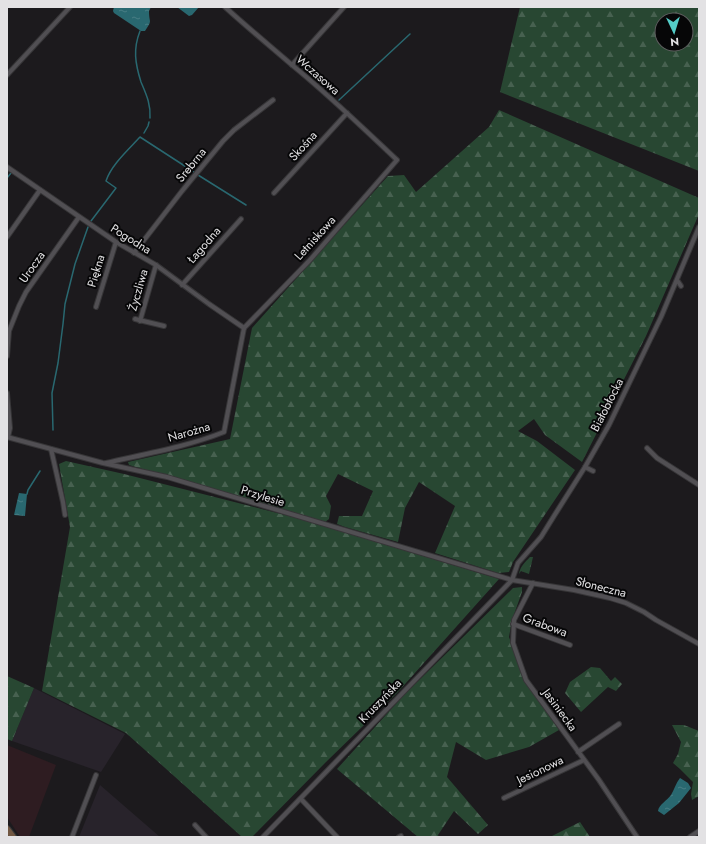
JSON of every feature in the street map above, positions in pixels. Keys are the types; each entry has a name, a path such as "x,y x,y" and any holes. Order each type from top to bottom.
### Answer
{"street":[{"path":"7,75 70,7"},
{"name":"Wczasowa","path":"225,7 347,113 398,160"},
{"path":"292,65 344,7"},
{"name":"Srebrna","path":"134,253 223,141 234,130 273,100"},
{"name":"Skośna","path":"274,193 347,113"},
{"name":"Letniskowa","path":"244,328 310,260 398,160"},
{"name":"Pogodna","path":"7,167 116,242 156,265 244,328"},
{"path":"7,238 40,190"},
{"name":"Urocza","path":"7,356 9,331 26,292 79,217"},
{"name":"Łagodna","path":"182,285 241,219"},
{"name":"Białobłocka","path":"512,580 516,566 544,531 585,467 609,425 661,317 699,227"},
{"name":"Piękna","path":"96,307 116,242"},
{"name":"Życzliwa","path":"140,321 156,265"},
{"path":"677,280 681,286"},
{"name":"Życzliwa","path":"135,319 164,326"},
{"name":"Narożna","path":"104,464 177,447 224,432 244,328"},
{"path":"646,349 652,352"},
{"path":"7,393 10,428 7,437"},
{"name":"Przylesie","path":"7,437 104,464 166,477 512,580"},
{"path":"647,448 657,458 699,485"},
{"path":"51,449 65,515"},
{"path":"585,467 593,471"},
{"name":"Słoneczna","path":"512,580 618,600 644,612 699,644"},
{"name":"Kruszyńska","path":"263,837 512,580"},
{"name":"Jasiniecka","path":"533,583 513,624 513,643 526,680 637,837"},
{"name":"Grabowa","path":"513,624 570,645"},
{"path":"578,752 619,724"},
{"name":"Jesionowa","path":"504,798 584,760"},
{"path":"72,837 96,775"},
{"path":"300,799 337,837"},
{"path":"195,825 206,837"},
{"path":"7,829 12,837"},
{"path":"690,837 699,831"}],"shaded area":[{"path":"34,688 125,734 101,772 12,741"},
{"path":"7,745 56,765 29,837 20,837 7,817"},
{"path":"100,785 160,837 79,837"}],"green space":[{"path":"520,7 699,7 699,171 500,92"},
{"path":"499,110 699,198 699,214 646,336 582,462 545,435 534,419 518,431 537,441 575,470 513,562 509,572 498,573 435,553 455,506 419,482 405,508 398,542 337,524 339,516 362,516 373,491 338,474 326,496 331,506 329,519 325,522 303,516 301,519 301,516 129,465 128,462 230,439 252,328 388,176 404,175 416,192 489,127"},
{"path":"66,461 124,474 301,519 499,579 397,693 252,837 242,837 126,733 42,691 70,527 59,464"},
{"path":"530,557 533,557 529,574 521,571 519,574 522,567"},
{"path":"522,587 522,592 512,620 509,637 525,681 559,730 529,747 486,760 456,742 447,777 488,825 478,834 454,811 438,835 439,837 418,837 337,769 403,696 513,588"},
{"path":"591,667 600,668 611,681 615,677 622,684 616,691 608,687 581,712 565,693 570,682"},
{"path":"7,676 34,688 12,741 7,739"},
{"path":"672,725 684,725 699,731 699,796 692,800 691,794 693,782 673,763 678,754 681,742"},
{"path":"580,822 590,837 550,837"}],"water":[{"path":"114,7 151,7 149,11 150,23 145,31 141,31 114,13"},
{"path":"177,7 199,7 192,15 189,16"},
{"path":"19,493 27,494 25,516 14,515"},
{"path":"680,778 688,783 691,788 679,803 664,815 658,811 661,804 671,795"}],"waterway":[{"path":"140,31 136,44 136,62 149,104 150,118"},
{"path":"339,100 410,34"},
{"path":"144,133 149,122"},
{"path":"91,221 116,188 106,181 108,175 140,137 194,172"},
{"path":"7,178 11,173"},
{"path":"198,175 246,205"},
{"path":"53,430 52,393 58,363 65,304 75,264 88,227"},
{"path":"27,494 40,471"}]}
